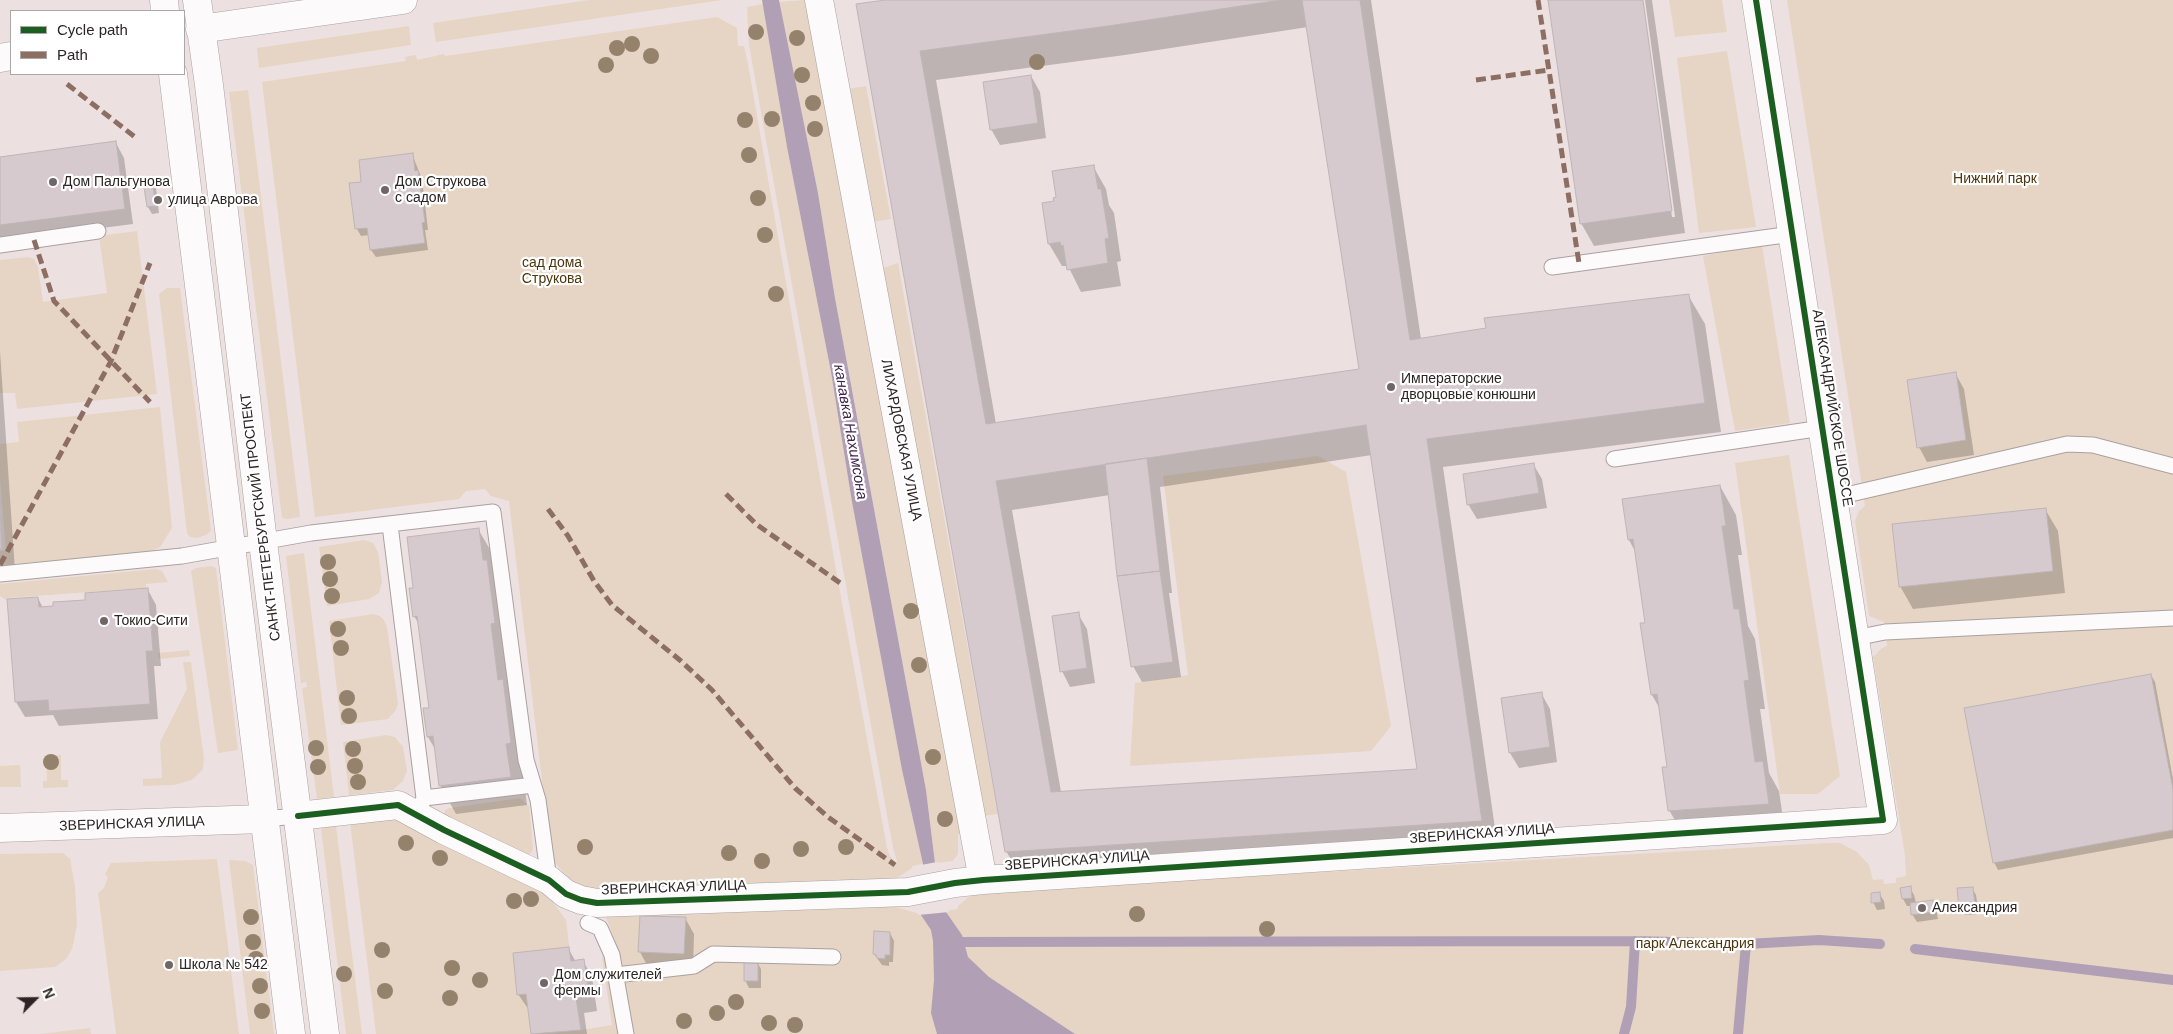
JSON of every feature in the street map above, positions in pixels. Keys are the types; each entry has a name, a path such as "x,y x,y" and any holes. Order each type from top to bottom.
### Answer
{"street":[{"name":"САНКТ-ПЕТЕРБУРГСКИЙ ПРОСПЕКТ","path":"197,0 192,31 209,85 263,542 325,1034"},
{"path":"192,31 403,0"},
{"name":"ЛИХАРДОВСКАЯ УЛИЦА","path":"819,0 983,880"},
{"name":"АЛЕКСАНДРИЙСКОЕ ШОССЕ","path":"1756,0 1883,820"},
{"path":"173,75 291,1034"},
{"name":"ЗВЕРИНСКАЯ УЛИЦА","path":"298,816 398,805 421,807 549,880 566,894 581,900 597,903 915,891 955,883 983,880 1883,820"},
{"name":"ЗВЕРИНСКАЯ УЛИЦА","path":"0,828 264,819"}],"lane":[{"path":"0,245 98,231"},
{"path":"1552,267 1792,234"},
{"path":"1614,459 1822,428"},
{"path":"1833,498 1863,493 2067,444 2093,445 2173,466"},
{"path":"0,574 182,556 311,533 493,512 526,760 538,800 549,880"},
{"path":"390,525 421,807 533,785"},
{"path":"1855,638 1885,632 2173,618"},
{"path":"264,819 298,816"},
{"path":"588,922 600,928 612,955 626,1034"},
{"path":"616,975 694,966 713,954 833,957"}],"green space":[{"path":"589,0 722,0 436,42 433,23"},
{"path":"804,0 807,5 961,833 958,834 958,854 953,861 935,863 926,790 835,298 818,193 779,2"},
{"path":"1669,0 1722,0 1727,32 1675,37"},
{"path":"1787,0 2173,0 2173,1034 376,1034 350,822 393,818 537,886 549,897 566,920 571,961 584,959 589,996 576,998 581,1030 612,1025 602,957 620,954 605,915 882,903 920,914 958,909 958,906 971,895 1048,888 1827,843 1840,843 1857,852 1869,865 1873,880 1883,879 1884,884 1896,883 1896,878 1906,876 1905,856 1873,657 1882,648 1887,646 1884,622 1869,616 1855,521 1859,511 1865,506"},
{"name":"сад дома Струкова","path":"763,4 787,147 831,372 852,502 902,770 923,864 912,866 912,868 891,882 590,891 572,881 554,862 543,789 509,501 491,496 485,489 466,491 459,499 315,517 262,82 406,61 405,57 416,55 417,60 444,54 445,56 717,17 737,28 738,46 744,46 748,64 836,570 887,848 890,856 898,864 893,848 749,45 747,7"},
{"path":"409,26 411,45 259,68 257,48"},
{"path":"1727,51 1756,227 1699,233 1677,58"},
{"path":"866,86 891,219 872,222 848,89"},
{"path":"248,90 300,517 287,519 282,518 229,92"},
{"path":"137,231 157,394 17,409 15,393 0,393 0,260 28,257 34,259 38,267 43,302 107,293 99,236"},
{"path":"1762,245 1790,423 1735,431 1703,256"},
{"path":"898,263 998,814 983,816 881,269"},
{"path":"167,288 180,288 211,531 197,538 190,537 187,533 159,294"},
{"path":"160,407 172,528 160,547 148,553 0,565 0,551 6,551 0,478 0,444 19,442 17,422"},
{"path":"1789,455 1840,776 1818,794 1780,794 1735,463"},
{"path":"1318,456 1346,472 1391,726 1371,751 1130,766 1135,683 1188,675 1163,476"},
{"path":"364,540 373,543 378,552 382,582 379,593 369,599 327,606 319,547"},
{"path":"304,553 334,797 317,799 302,688 307,687 306,682 301,683 286,556"},
{"path":"211,566 216,568 238,750 218,753 191,571 196,568"},
{"path":"156,569 162,571 168,582 146,584 146,588 7,598 6,600 0,596 0,584"},
{"path":"373,614 380,616 387,627 398,703 396,710 388,719 341,725 329,621"},
{"path":"189,650 190,656 159,659 158,653"},
{"path":"183,662 191,662 204,759 203,769 193,779 185,782 174,785 143,786 143,779 162,778 160,742 187,689"},
{"path":"386,735 395,737 403,747 407,771 403,781 393,790 349,795 343,742"},
{"path":"46,755 61,755 61,780 68,780 68,787 43,788 43,781 47,781"},
{"path":"20,765 21,787 0,787 0,766"},
{"path":"520,798 529,806 533,848 531,853 526,856 446,819 444,814 445,810 450,808"},
{"path":"336,826 362,1034 346,1034 321,828"},
{"path":"63,853 70,859 75,886 77,925 72,949 66,959 55,967 0,971 0,854"},
{"name":"Школа № 542","path":"217,859 239,1034 116,1034 98,893 104,888 108,877 105,874 111,863"},
{"path":"229,860 245,861 253,865 274,1034 250,1034"},
{"path":"90,1028 91,1034 40,1034"}],"water":[{"name":"канавка Нахимсона","path":"762,0 779,0 818,193 835,298 926,790 935,863 946,912 962,935 968,957 989,977 1075,1034 937,1034 931,1013 934,980 933,941 931,930 921,915 923,864 902,770 852,502 831,372 787,147"}],"pier":[{"path":"937,862 949,912 918,915 921,865"}],"building":[{"path":"885,0 1281,0 1108,26 920,51 986,424 1359,369 1302,0 1360,0 1410,340 1486,328 1484,318 1689,294 1705,403 1427,439 1482,821 1005,852 856,4","holes":["1366,425 1417,769 1051,792 996,481"]},
{"path":"1548,0 1643,0 1672,211 1580,224"},
{"path":"1031,75 1038,123 990,130 983,82"},
{"path":"116,141 125,209 0,225 0,157"},
{"path":"413,153 415,171 418,170 425,222 422,223 425,243 370,250 367,228 355,229 349,183 361,182 359,160"},
{"path":"1094,165 1098,189 1101,189 1109,238 1105,239 1108,263 1067,270 1063,245 1061,246 1060,242 1048,244 1042,203 1054,201 1053,198 1056,197 1052,171"},
{"path":"152,180 156,206 147,207 143,181"},
{"path":"1956,372 1966,440 1917,448 1907,380"},
{"path":"1147,458 1160,571 1117,576 1105,464"},
{"path":"1534,463 1539,493 1467,505 1463,474"},
{"path":"1720,485 1726,526 1722,526 1734,609 1739,609 1749,680 1744,681 1755,762 1763,761 1769,804 1668,811 1662,767 1667,767 1657,694 1651,695 1640,623 1645,623 1633,539 1628,540 1622,499"},
{"path":"2046,508 2053,571 1899,587 1892,524"},
{"path":"0,511 2,549 0,549"},
{"path":"479,528 483,560 487,560 495,623 491,624 498,680 503,679 511,743 506,744 511,777 439,786 433,736 427,737 423,708 429,708 417,616 413,617 409,588 413,588 407,537"},
{"path":"1160,571 1173,662 1131,667 1117,576"},
{"path":"148,588 153,651 146,651 150,704 49,711 48,700 15,702 7,599 38,597 39,607 53,606 53,602 85,600 85,593"},
{"path":"1079,612 1087,668 1060,672 1052,616"},
{"path":"2151,674 2173,789 2173,830 1993,863 1964,708"},
{"path":"1542,692 1550,747 1509,753 1501,698"},
{"path":"1911,886 1912,898 1902,899 1900,888"},
{"path":"1973,887 1975,906 1959,908 1957,888"},
{"path":"1880,892 1881,902 1871,903 1871,893"},
{"name":"Александрия","path":"1933,900 1934,912 1911,915 1910,903"},
{"path":"640,916 686,917 684,954 638,952"},
{"path":"874,931 890,932 890,955 885,955 885,959 877,958 873,954"},
{"path":"569,947 571,961 584,959 589,996 576,998 581,1030 531,1034 526,994 517,995 513,953"},
{"path":"744,961 758,961 758,981 744,981"}],"waterway":[{"path":"951,942 1635,941 1746,944 1819,940 1880,944"},
{"path":"1624,1034 1631,1007 1635,941"},
{"path":"1738,1034 1746,944"},
{"path":"1915,949 2173,980"}],"marked path":[{"path":"1538,0 1579,263"},
{"path":"1476,80 1549,70"},
{"path":"67,84 135,137"},
{"path":"34,240 54,301 150,402"},
{"path":"0,565 111,361 150,263"},
{"path":"726,494 756,524 843,585"},
{"path":"548,509 568,536 594,581 612,605 681,661 712,690 795,788 828,817 895,865"}],"cycle path":[{"path":"298,816 398,805 444,830 549,880 566,894 581,900 597,903 908,892 983,880 1883,820 1756,0"}],"place":[{"name":"Дом Пальгунова","path":"53,182"},
{"name":"Дом Струкова с садом","path":"385,190"},
{"name":"улица Аврова","path":"158,200"},
{"name":"Императорские дворцовые конюшни","path":"1391,387"},
{"name":"Токио-Сити","path":"104,621"},
{"name":"Александрия","path":"1922,908"},
{"name":"Школа № 542","path":"169,965"},
{"name":"Дом служителей фермы","path":"544,983"}],"park label":[{"name":"Нижний парк","path":"1995,179"},
{"name":"парк Александрия","path":"1695,944"}]}
